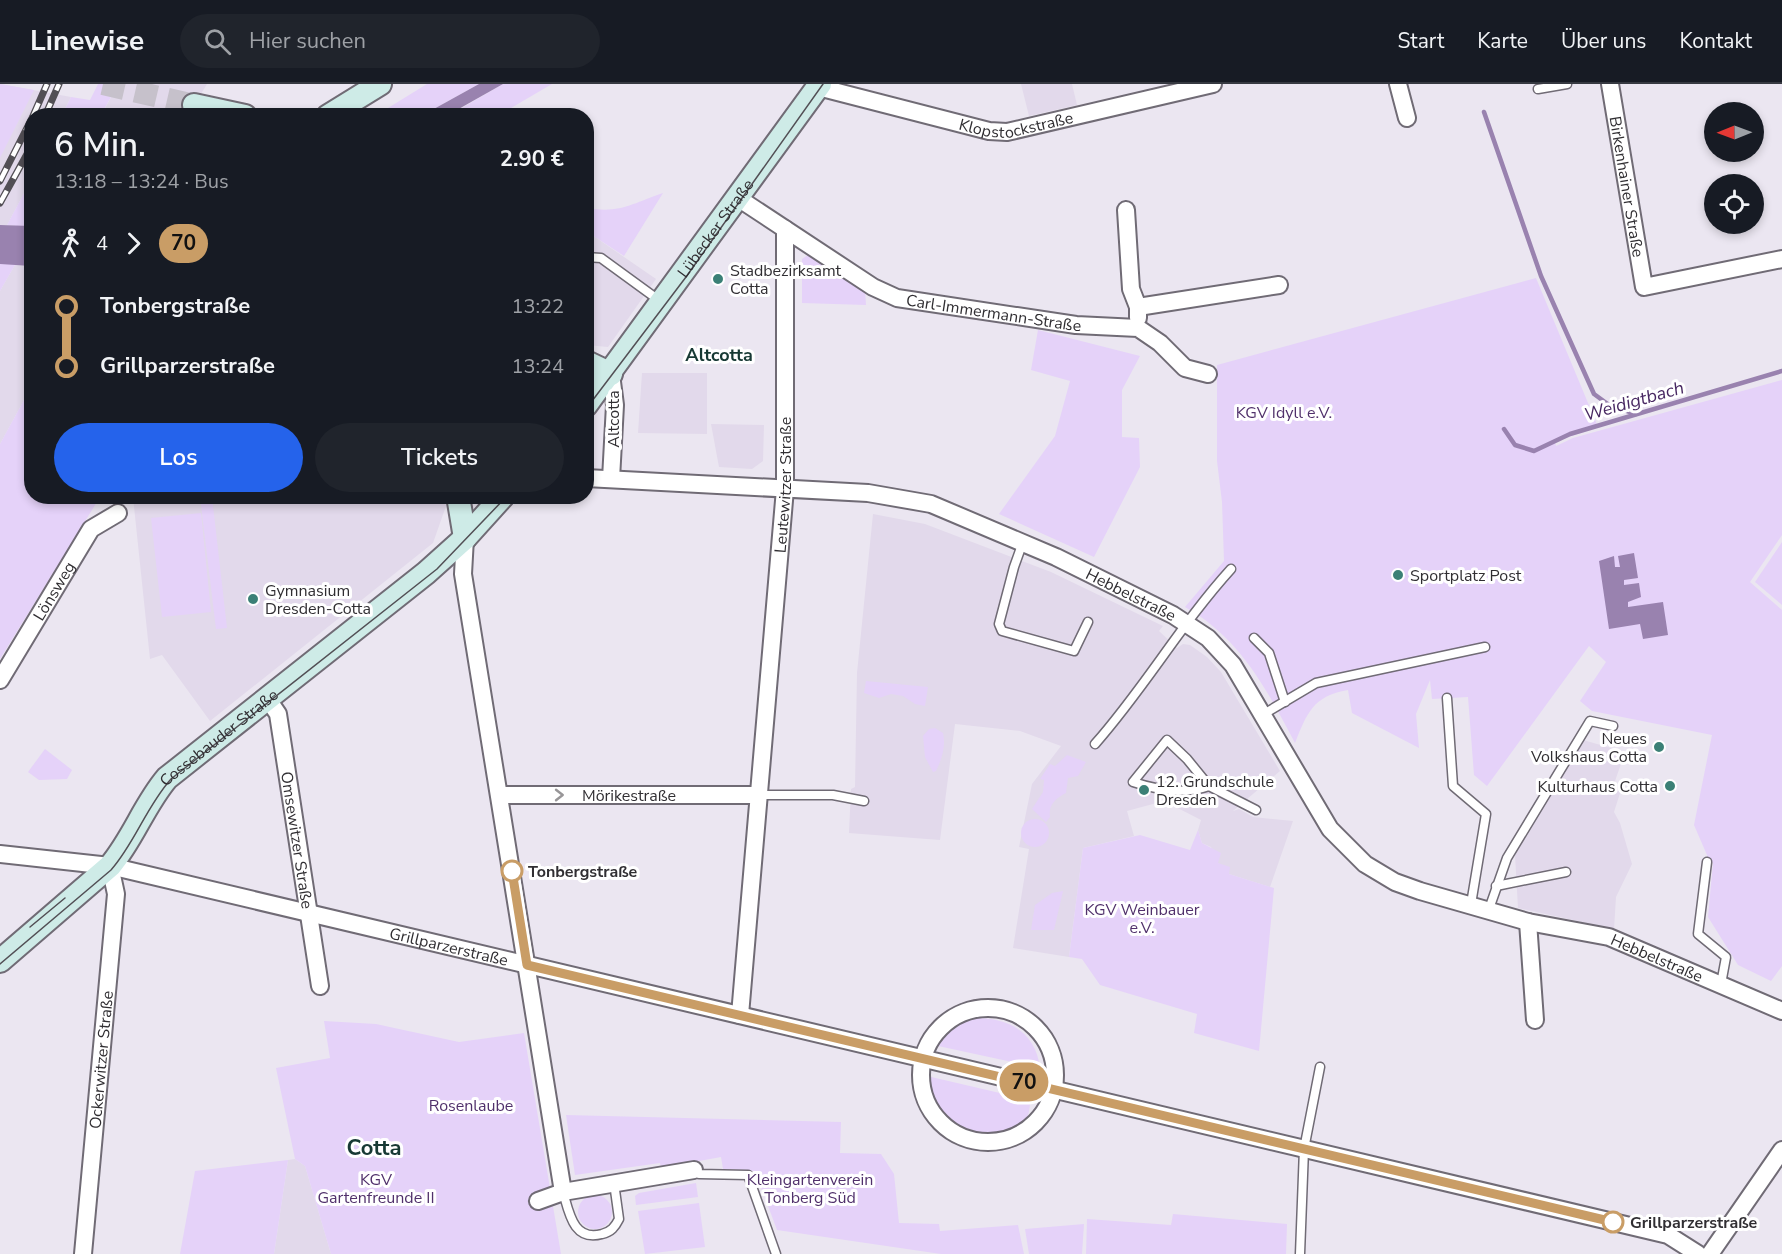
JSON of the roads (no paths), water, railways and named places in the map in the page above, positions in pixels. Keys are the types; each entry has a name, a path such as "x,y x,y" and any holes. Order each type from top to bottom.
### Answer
{"main road":[{"name":"Lübecker Straße","path":"611,374 819,85"},
{"path":"339,108 371,86"},
{"path":"194,105 208,108"},
{"path":"594,366 611,374"},
{"name":"Altcotta","path":"594,395 611,374"},
{"path":"459,504 465,538"},
{"path":"465,538 496,504"},
{"name":"Cossebauder Straße","path":"0,961 110,866 167,778 426,573 465,538"}],"street":[{"name":"Klopstockstraße","path":"819,85 989,131 1007,132 1214,84"},
{"path":"1398,84 1407,118"},
{"name":"Birkenhainer Straße","path":"1610,84 1644,287 1782,259"},
{"path":"738,198 785,229"},
{"path":"1126,210 1131,289 1138,307 1138,328 1160,343 1185,368 1208,374"},
{"name":"Carl-Immermann-Straße","path":"785,229 873,287 897,298 1076,324 1138,328"},
{"name":"Leutewitzer Straße","path":"740,1015 785,489 785,229"},
{"path":"1138,307 1279,285"},
{"name":"Altcotta","path":"611,374 615,405 611,479"},
{"path":"594,478 611,479"},
{"name":"Hebbelstraße","path":"611,479 868,493 931,504 1023,542 1187,623 1223,652 1330,829 1346,848 1365,864 1395,882 1528,922 1610,937 1782,1011"},
{"name":"Lönsweg","path":"0,680 91,529 118,513"},
{"path":"465,538 463,574 563,1192"},
{"name":"Omsewitzer Straße","path":"267,698 278,714 320,986"},
{"name":"Mörikestraße","path":"500,795 759,795"},
{"name":"Grillparzerstraße","path":"0,854 110,866 1668,1235 1698,1254"},
{"name":"Ockerwitzer Straße","path":"83,1254 116,894 110,866"},
{"path":"1528,922 1534,1020"},
{"path":"979,1007 1010,1010 1027,1019 1045,1038 1054,1059 1054,1090 1041,1117 1029,1129 1008,1140 986,1143 958,1136 940,1124 923,1095 920,1081 922,1058 935,1032 957,1014 979,1007"},
{"path":"1710,1254 1782,1150"},
{"path":"538,1201 563,1192 694,1170"}],"lane":[{"path":"1538,89 1567,84"},
{"path":"594,258 601,258 663,303"},
{"path":"1023,542 999,624 1002,631 1074,651 1088,622"},
{"path":"1095,744 1128,707 1187,623 1231,569"},
{"path":"1254,638 1269,653 1285,702"},
{"path":"1262,715 1316,683 1485,647"},
{"path":"1447,698 1453,786 1486,814 1471,904"},
{"path":"1489,909 1507,858 1590,721 1613,726"},
{"path":"1209,786 1197,790 1156,790 1133,782 1167,740 1188,759 1209,786 1256,810"},
{"path":"759,795 833,795 864,801"},
{"path":"1707,862 1698,934 1726,957 1721,984"},
{"path":"1496,885 1566,872"},
{"path":"1300,1254 1304,1149 1320,1067"},
{"path":"694,1170 699,1174 748,1175 776,1254"},
{"path":"563,1192 574,1226 579,1232 590,1236 599,1235 609,1232 619,1219 614,1184"}],"waterway":[{"path":"1484,112 1541,276 1594,394 1609,405 1636,414"},
{"name":"Weidigtbach","path":"1504,429 1515,445 1534,451 1570,434 1782,371"}],"tunnel":[{"path":"103,84 194,105"}],"tram line":[{"path":"594,398 686,277 823,84"},
{"path":"0,964 111,870 127,848 154,801 171,779 437,569 499,504"},
{"path":"30,927 65,898"}],"railway":[{"path":"36,108 47,84"},
{"path":"48,108 59,84"},
{"path":"0,181 24,134"},
{"path":"0,203 24,160"}],"place":[{"name":"Stadbezirksamt Cotta","path":"718,279"},
{"name":"Sportplatz Post","path":"1398,575"},
{"name":"Gymnasium Dresden-Cotta","path":"253,599"},
{"name":"Neues Volkshaus Cotta","path":"1659,747"},
{"name":"Kulturhaus Cotta","path":"1670,786"},
{"name":"12. Grundschule Dresden","path":"1144,790"},
{"name":"Tonbergstraße","path":"512,871"},
{"name":"Grillparzerstraße","path":"1613,1222"}],"district":[{"name":"Altcotta","path":"719,355"},
{"name":"Cotta","path":"374,1147"}],"park label":[{"name":"KGV Idyll e.V.","path":"1284,412"},
{"name":"KGV Weinbauer e.V.","path":"1142,918"},
{"name":"Rosenlaube","path":"471,1105"},
{"name":"KGV Gartenfreunde II","path":"376,1188"},
{"name":"Kleingartenverein Tonberg Süd","path":"810,1188"}]}
